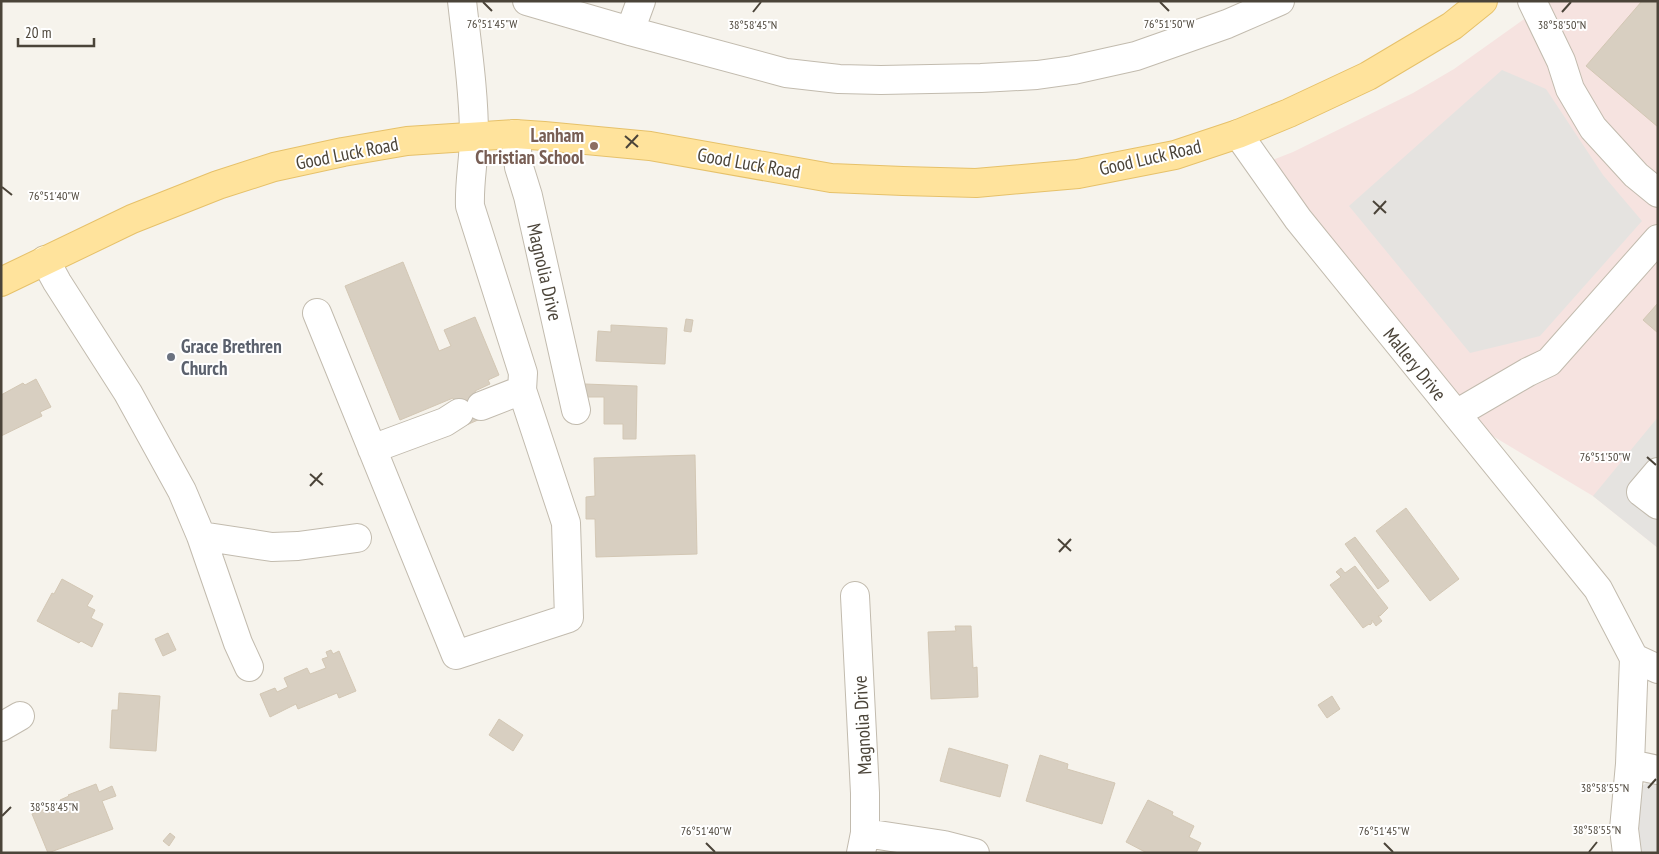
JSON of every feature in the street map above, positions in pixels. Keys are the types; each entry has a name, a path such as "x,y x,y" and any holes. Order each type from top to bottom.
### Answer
{"main road":[{"name":"Good Luck Road","path":"1,282 132,219 218,185 274,167 407,141 515,134 650,146 831,178 976,183 1078,174 1174,155 1238,134 1289,113 1368,76 1452,26 1483,1"}],"street":[{"path":"317,313 456,655 569,618 566,523 522,390 524,373 470,206 474,137 469,60 462,1"},
{"path":"527,1 575,7 630,31 786,72 812,77 847,79 981,78 1037,75 1073,70 1136,56 1227,24 1280,1"},
{"path":"630,31 640,1"},
{"path":"1532,1 1561,61 1570,89 1593,128 1636,175 1658,193"},
{"name":"Magnolia Drive","path":"515,134 519,166 528,196 576,410"},
{"name":"Mallery Drive","path":"1238,134 1298,219 1598,589 1646,663"},
{"path":"1456,414 1528,372 1549,362 1658,239"},
{"path":"45,260 149,428 182,491 201,536 238,643 249,667"},
{"path":"372,449 445,422 522,390"},
{"path":"1658,472 1641,492 1658,505"},
{"path":"201,536 272,547 298,546 357,538"},
{"name":"Magnolia Drive","path":"855,596 865,792 863,843"},
{"path":"1627,853 1624,829 1630,764 1646,663"},
{"path":"1630,764 1658,770"},
{"path":"863,843 944,845 975,853"}],"shaded area":[{"path":"1547,1 1658,1 1658,548 1593,496 1456,414 1260,165 1293,152 1413,93 1454,69"},
{"path":"1502,70 1546,89 1603,175 1642,221 1540,336 1470,353 1349,206"},
{"path":"1658,417 1658,548 1593,496"},
{"path":"1650,780 1658,782 1658,853 1636,853 1633,793"}],"building":[{"path":"1642,1 1658,1 1658,127 1586,66"},
{"path":"403,262 439,351 451,346 444,330 475,317 499,375 488,380 490,384 475,391 485,417 464,426 453,398 400,420 345,286"},
{"path":"1658,303 1658,333 1643,320"},
{"path":"686,319 693,320 691,332 684,331"},
{"path":"611,325 667,328 665,364 596,361 598,331 611,332"},
{"path":"36,379 51,407 40,412 42,416 1,436 1,395 23,383 25,385"},
{"path":"585,384 637,386 636,439 623,439 623,424 604,424 604,397 584,397"},
{"path":"695,455 697,554 596,557 595,519 586,519 586,497 595,496 594,458"},
{"path":"1406,508 1459,579 1430,601 1376,531"},
{"path":"1355,537 1389,581 1378,589 1345,544"},
{"path":"1355,566 1388,608 1378,616 1382,621 1376,626 1372,620 1370,625 1363,628 1330,585 1341,577 1336,572 1341,568 1345,573"},
{"path":"62,579 93,596 87,606 95,610 91,618 103,624 92,647 81,641 79,643 37,621"},
{"path":"955,626 971,626 973,668 977,667 978,697 931,699 928,632 956,631"},
{"path":"168,633 176,650 163,656 155,639"},
{"path":"331,650 333,654 339,651 356,691 339,698 337,693 298,709 296,704 270,717 260,694 275,688 277,692 288,687 284,678 307,668 310,674 326,668 322,659 328,657 326,652"},
{"path":"119,693 160,696 156,751 110,748 112,710 118,710"},
{"path":"1332,696 1340,709 1327,718 1318,705"},
{"path":"499,719 523,735 513,751 489,735"},
{"path":"949,748 1008,765 1000,797 940,781"},
{"path":"1040,755 1068,764 1067,769 1115,783 1102,824 1026,801"},
{"path":"96,784 99,792 112,786 116,796 102,801 113,829 48,853 32,814 61,803 60,800 68,795"},
{"path":"1148,800 1173,812 1172,815 1194,826 1189,837 1201,843 1196,853 1147,853 1126,842"},
{"path":"170,833 175,837 169,846 163,841"}],"place":[{"name":"Lanham Christian School","path":"594,146"},
{"name":"Grace Brethren Church","path":"171,357"}]}
